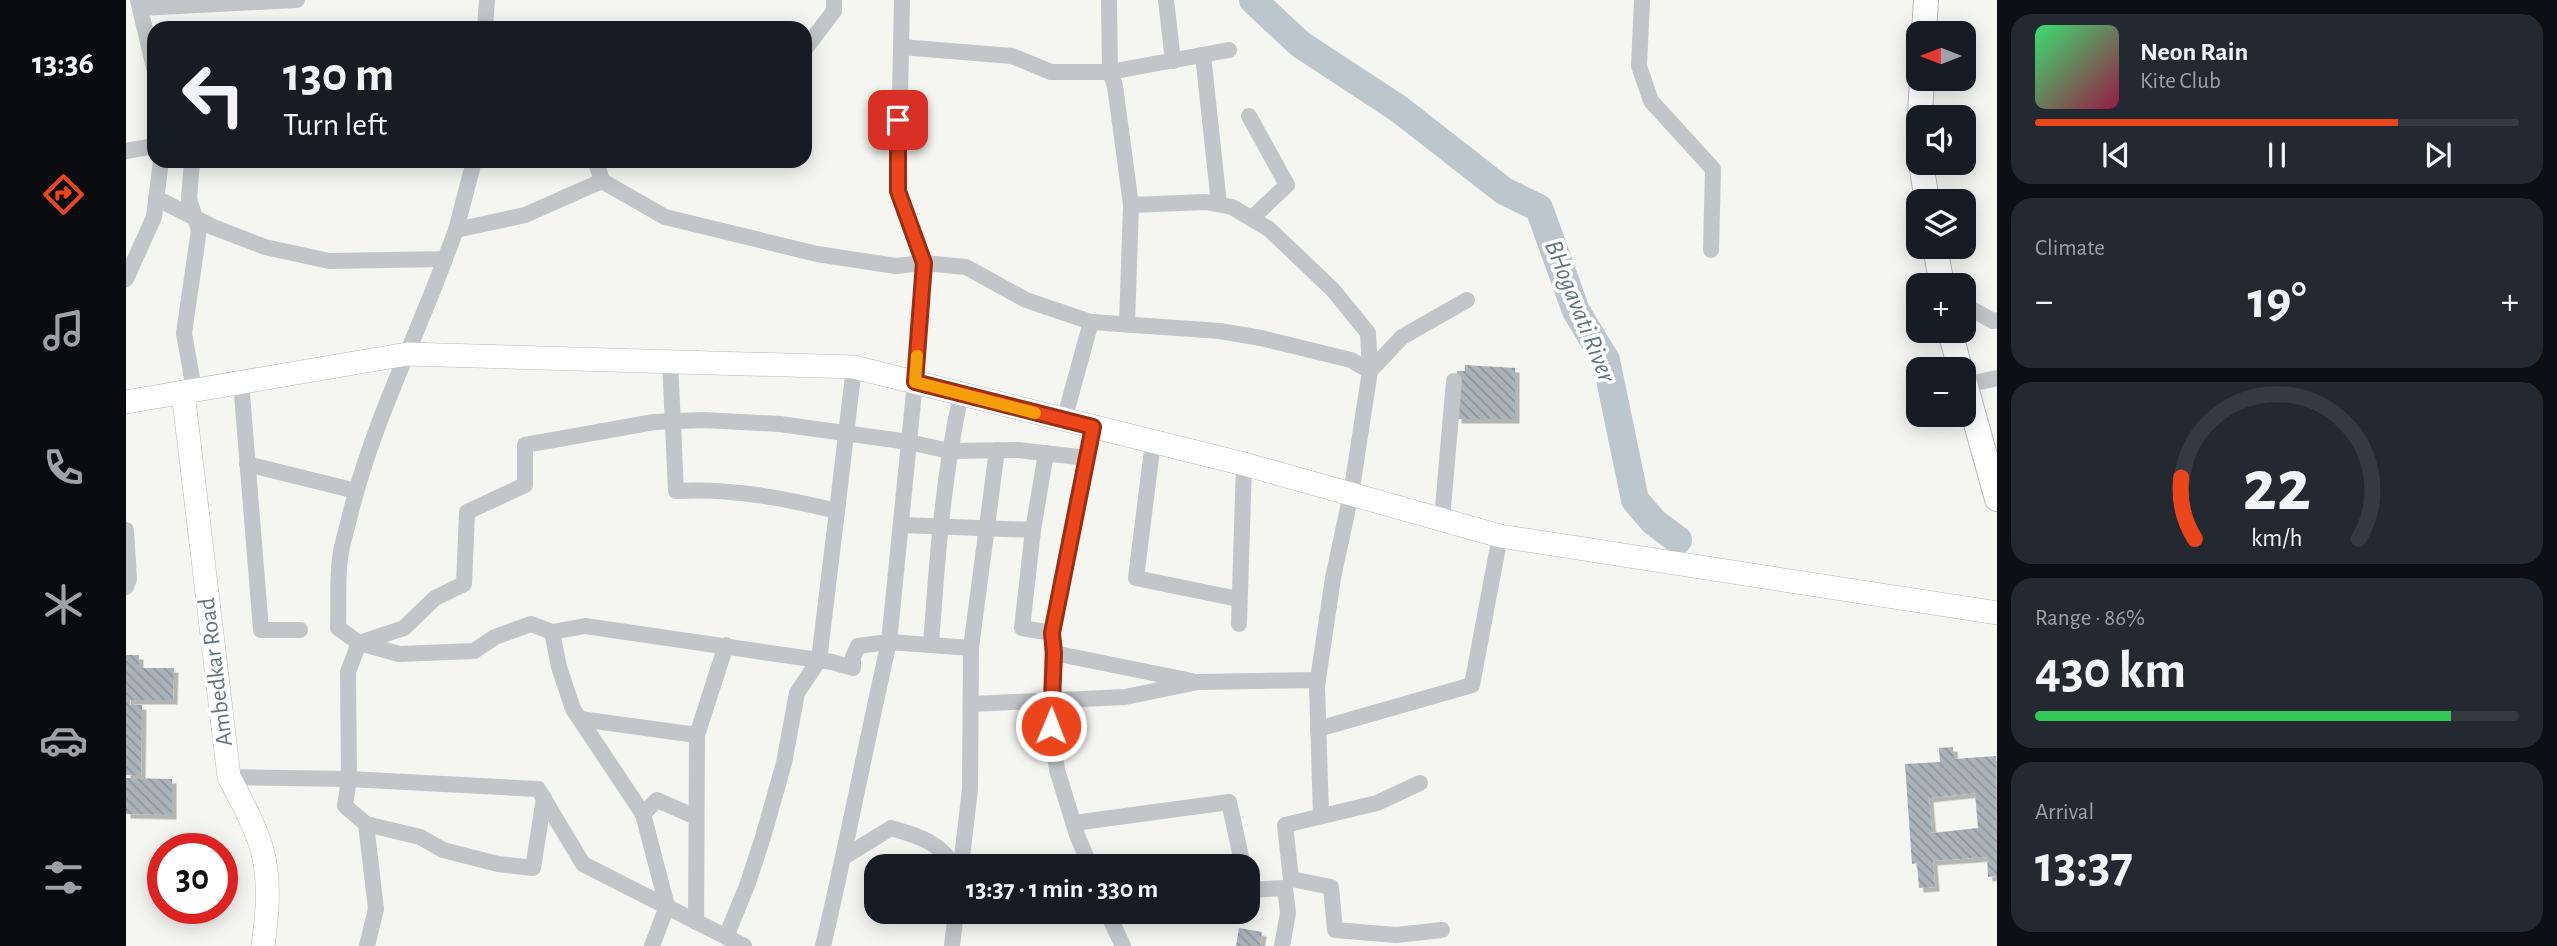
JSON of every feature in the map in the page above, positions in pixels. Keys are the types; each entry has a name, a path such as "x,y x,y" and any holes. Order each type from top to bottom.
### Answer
{"main road":[{"path":"1925,21 1926,0"},
{"path":"1976,424 1997,499"}],"street":[{"path":"147,38 139,4 297,0"},
{"path":"486,21 487,0"},
{"path":"812,41 834,11 834,0"},
{"path":"823,946 889,642 915,382 924,263 898,191 902,0"},
{"path":"1109,0 1110,72 1115,86 1131,205 1128,324"},
{"path":"1166,0 1173,61"},
{"path":"1642,0 1639,66 1651,101 1713,169 1711,250"},
{"path":"901,47 1012,56 1051,72 1110,72 1229,50"},
{"path":"1203,55 1219,204"},
{"path":"1249,116 1287,185 1252,218"},
{"path":"126,151 147,147"},
{"path":"126,279 154,217 160,168"},
{"path":"189,391 184,333 199,230 189,199 191,168"},
{"path":"472,168 456,230 422,321 386,403 356,491 340,558 338,628 359,643 399,654 474,651 495,637 531,624 552,632 584,626 726,645 853,668 853,657 858,646 889,642 971,648"},
{"path":"598,168 602,181 665,217 817,254 896,266 924,263 966,267 1026,300 1091,322 1220,331 1261,338 1351,360 1370,371"},
{"path":"456,230 525,215 602,181"},
{"path":"156,198 195,218 265,247 329,261 445,259"},
{"path":"1131,205 1206,202 1232,207 1269,229 1333,290 1368,333 1370,371 1351,494 1333,578 1318,680 1321,816"},
{"path":"1370,371 1402,337 1468,300"},
{"path":"1976,312 1993,321 1997,320"},
{"path":"1063,420 1091,322"},
{"path":"126,402 407,354 854,367 1244,464 1500,536 1997,613"},
{"path":"670,361 676,491 705,489 763,495 837,511"},
{"path":"726,937 763,837 784,763 797,693 819,660 854,367"},
{"path":"1976,378 1997,378"},
{"path":"1442,519 1454,381"},
{"path":"241,382 261,630 300,630"},
{"name":"Ambedkar Road","path":"189,391 229,777 244,805 264,857 267,911 264,946"},
{"path":"931,645 939,526 949,451 961,394"},
{"path":"359,643 404,628 435,597 464,584 467,512 525,485 525,445 654,422 704,420 780,424 909,442 949,451 997,450 1087,458"},
{"path":"1086,854 1057,770 1051,726 1054,653 1052,633 1093,427"},
{"path":"1153,442 1136,578 1238,599"},
{"path":"963,854 971,789 971,648 997,450"},
{"path":"1046,453 1033,530 1022,628 1052,633"},
{"path":"247,464 356,491"},
{"path":"1239,624 1244,464"},
{"path":"901,525 1033,530"},
{"path":"126,530 129,579 126,587"},
{"path":"1318,729 1472,685 1500,536"},
{"path":"552,632 559,667 573,709 643,814 667,906 652,946"},
{"path":"359,643 348,672 349,779 345,806 366,824 420,837 443,850 498,864 533,868 544,798"},
{"path":"696,922 697,735 726,645"},
{"path":"1054,653 1198,682"},
{"path":"971,704 1125,697 1198,682 1318,680"},
{"path":"580,719 697,735"},
{"path":"229,777 349,779 538,789 583,864 744,946"},
{"path":"1420,783 1377,803 1285,825 1291,879 1331,887 1335,930 1395,934 1442,930"},
{"path":"643,814 657,800 696,817"},
{"path":"1074,823 1228,802 1239,854"},
{"path":"366,824 376,909 367,946"},
{"path":"844,857 891,828 919,836 946,854"},
{"path":"1260,889 1285,888 1288,913 1282,946"},
{"path":"953,946 955,924"},
{"path":"1113,924 1123,946"}],"building":[{"path":"1465,365 1515,368 1515,419 1457,419 1457,371 1465,371"},
{"path":"126,655 139,655 139,668 174,668 173,700 130,700 130,705 142,705 141,776 126,775"},
{"path":"1953,747 1954,759 1996,756 1997,876 1988,877 1987,857 1933,861 1935,887 1919,888 1917,863 1912,864 1905,764 1940,762 1939,748","holes":["1975,793 1978,828 1932,833 1929,798"]},
{"path":"126,778 172,779 172,815 126,814"},
{"path":"1239,928 1262,932 1260,946 1236,946"}],"waterway":[{"name":"BHogavati River","path":"1253,0 1300,44 1399,109 1504,191 1539,208 1576,311 1606,360 1635,500 1654,522 1678,540"}],"slow traffic":[{"path":"917,356 915,382 1035,413"}],"route":[{"path":"898,120 898,191 924,263 915,382 1093,427 1052,633 1054,653 1051,726"}]}
